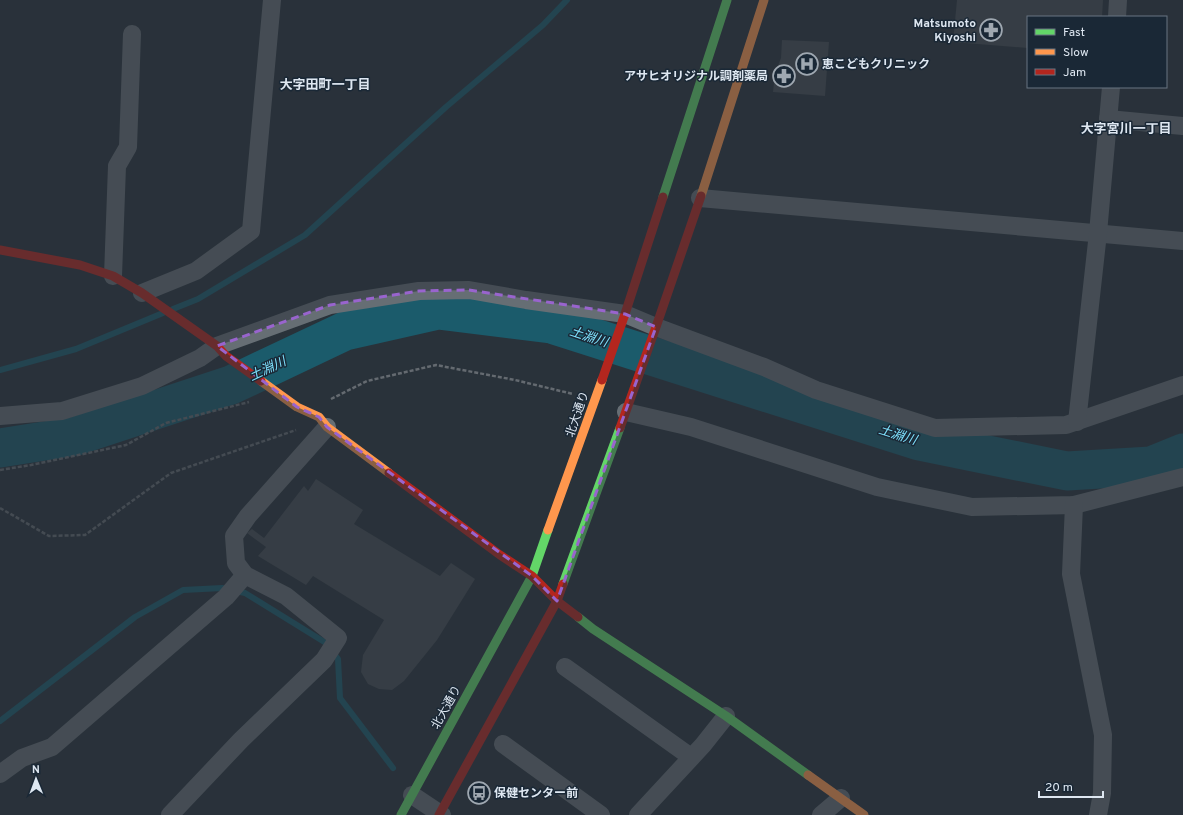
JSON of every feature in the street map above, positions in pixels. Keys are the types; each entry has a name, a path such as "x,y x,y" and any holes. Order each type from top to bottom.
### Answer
{"street":[{"path":"142,294 196,272 251,231 272,0"},
{"name":"北大通り","path":"401,815 532,576 623,319 727,0"},
{"path":"412,795 440,814 557,601 655,330 700,198 764,0"},
{"path":"1117,16 1118,0"},
{"path":"113,276 117,166 128,147 132,34"},
{"path":"1077,422 1098,233 1111,88"},
{"path":"1108,119 1183,126"},
{"path":"700,198 1183,241"},
{"path":"0,250 80,265 113,276 162,307 297,406 323,422 500,555 532,576 557,601 594,629 726,716 864,815"},
{"path":"0,416 62,411 142,386 200,358 221,351 330,305 419,291 469,290 623,319 764,367 816,390 936,428 1066,425 1183,385"},
{"path":"628,408 877,487 972,507 1074,506 1183,477"},
{"path":"0,774 22,758 52,747 236,586 234,536 248,516 323,422"},
{"path":"1074,506 1071,574 1103,735 1102,793 1098,815"},
{"path":"170,815 242,740 324,660 338,638 286,596 236,586"},
{"path":"565,667 691,756"},
{"path":"638,815 726,716"},
{"path":"503,744 601,815"},
{"path":"821,815 841,798"}],"path":[{"path":"0,508 49,536 85,535 171,473 323,422 330,399 367,381 436,365 577,394"},
{"path":"0,470 31,465 126,444 166,423 249,402"}],"highlighted area":[{"path":"469,290 625,314 656,327 557,601 532,576 327,427 319,417 297,407 217,346 330,305 419,291"}],"building":[{"name":"Matsumoto Kiyoshi","path":"957,0 1103,0 1102,16 1027,16 1027,48 953,42"},
{"path":"782,40 829,42 825,96 773,92 775,74 781,58"},
{"path":"316,479 363,510 354,524 440,576 451,563 475,579 437,640 404,681 392,690 379,689 368,684 361,672 363,655 384,620 313,576 306,585 258,556 266,547 247,533 252,529 264,538 304,486 308,491"}],"waterway":[{"path":"173,309 198,299 305,235 446,107 543,25 567,0"},
{"name":"土淵川","path":"0,448 76,436 231,385 345,331 438,310 551,324 919,441 1067,471 1151,466 1183,453"},
{"path":"0,370 76,349 163,313"},
{"path":"0,721 135,617 183,590 222,588 245,593 326,643 338,659 340,698 393,768"}],"traffic: fast":[{"path":"663,197 727,0"},
{"path":"563,584 620,428"},
{"path":"401,815 532,576 548,530"},
{"path":"578,617 593,629 726,716 808,775"}],"traffic: slow":[{"path":"701,196 764,0"},
{"path":"548,530 602,380"},
{"path":"261,381 297,407 319,417 327,427 389,473"},
{"path":"808,775 864,815"}],"traffic: jam":[{"path":"620,428 701,196"},
{"path":"602,380 663,197"},
{"path":"0,250 80,265 113,276 142,293 217,346 226,356 261,381"},
{"path":"389,473 500,555 532,576 557,601 578,617"},
{"path":"439,815 557,601 563,584"}],"place":[{"name":"Matsumoto Kiyoshi","path":"991,30"},
{"name":"恵こどもクリニック","path":"807,64"},
{"name":"アサヒオリジナル調剤薬局","path":"784,76"},
{"name":"保健センター前","path":"479,793"}],"district":[{"name":"大字田町一丁目","path":"325,84"},
{"name":"大字宮川一丁目","path":"1126,128"}]}
